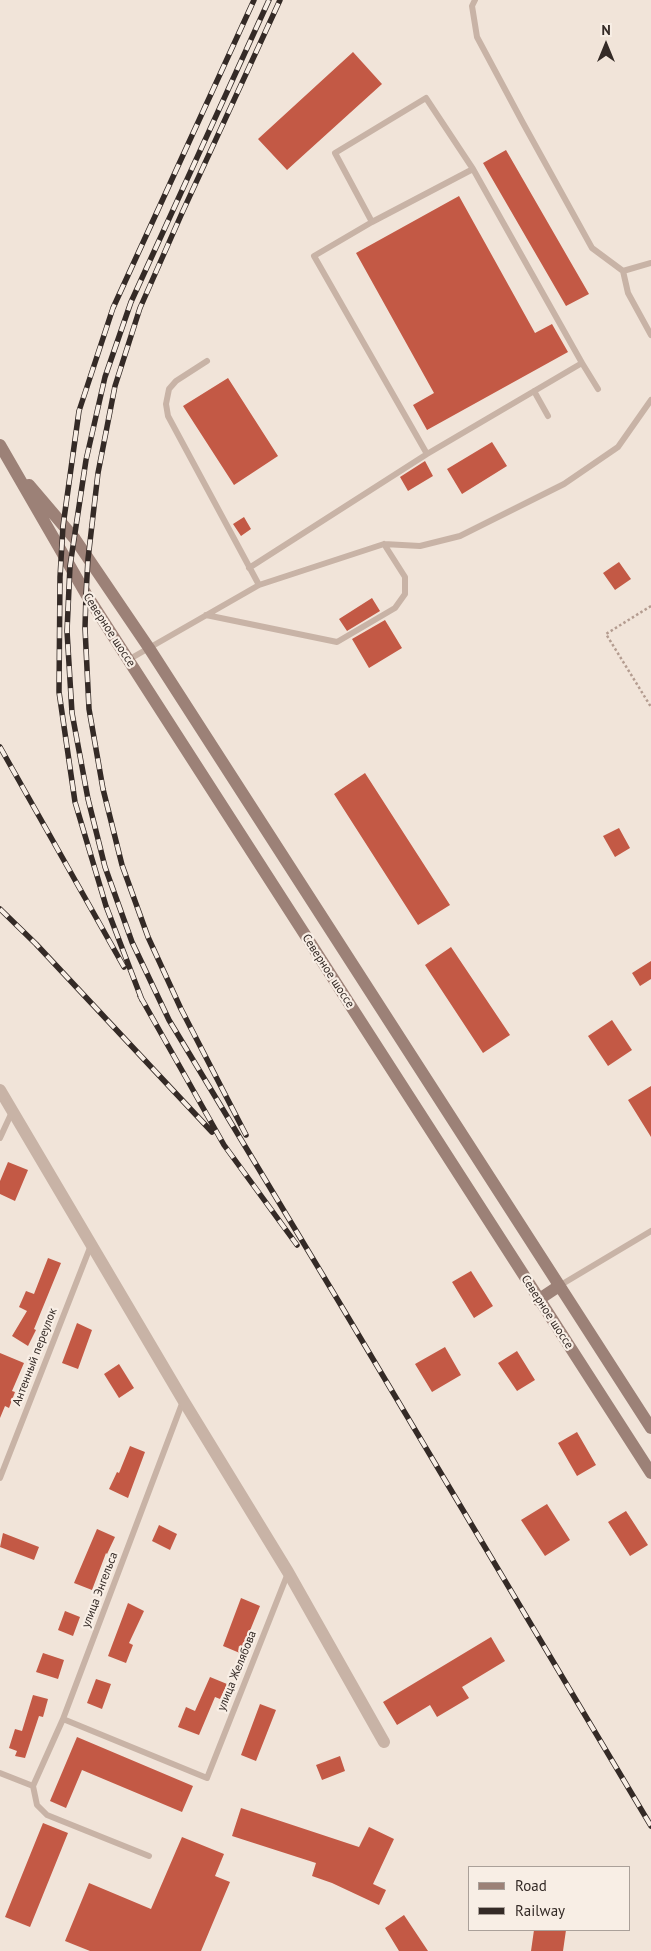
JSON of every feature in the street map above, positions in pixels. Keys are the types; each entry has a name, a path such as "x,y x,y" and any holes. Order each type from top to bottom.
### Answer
{"main road":[{"name":"Северное шоссе","path":"0,445 44,524 128,660 651,1473"},
{"path":"0,460 12,464"},
{"name":"Северное шоссе","path":"12,464 75,539 149,648 651,1428"},
{"path":"538,1300 558,1286"}],"street":[{"path":"0,1090 183,1400 288,1572 384,1742"}],"lane":[{"path":"475,0 472,6 477,37 522,123 592,248 623,271 628,293 651,335"},
{"path":"372,222 334,153 426,98 473,169 582,363 598,388"},
{"path":"427,454 314,256 372,222 473,169"},
{"path":"623,271 651,262"},
{"path":"207,361 169,389 166,404 168,416 259,584"},
{"path":"249,568 427,454 582,363"},
{"path":"534,391 548,416"},
{"path":"128,660 259,584 384,544 420,546 460,536 564,484 618,447 651,400"},
{"path":"206,615 337,642 395,608 405,594 405,577 384,544"},
{"path":"0,1138 12,1112"},
{"path":"558,1286 651,1231"},
{"name":"Антенный переулок","path":"0,1478 91,1244"},
{"name":"улица Энгельса","path":"33,1786 63,1719 183,1400"},
{"name":"улица Желябова","path":"63,1719 207,1778 288,1572"},
{"path":"0,1773 33,1786 37,1805 47,1815 149,1856"}],"path":[{"path":"651,606 606,634 651,707"}],"building":[{"path":"353,52 382,84 287,170 258,139"},
{"path":"506,150 589,294 566,306 483,163"},
{"path":"459,196 535,333 552,324 568,352 427,430 413,405 434,393 356,253"},
{"path":"228,378 278,456 234,485 183,406"},
{"path":"492,442 507,466 462,494 447,469"},
{"path":"425,461 433,476 408,491 400,477"},
{"path":"244,517 251,529 241,536 233,524"},
{"path":"619,562 631,579 615,590 603,573"},
{"path":"372,598 380,611 347,631 339,619"},
{"path":"385,620 402,648 369,668 352,639"},
{"path":"365,773 450,905 418,925 334,794"},
{"path":"619,828 630,848 615,857 603,836"},
{"path":"451,947 510,1035 483,1053 425,965"},
{"path":"651,961 651,979 640,986 632,973"},
{"path":"612,1020 632,1050 608,1066 588,1036"},
{"path":"651,1086 651,1137 628,1100"},
{"path":"8,1162 28,1170 15,1201 0,1194 0,1181"},
{"path":"48,1258 61,1263 34,1329 36,1330 28,1346 12,1336 27,1311 19,1307 26,1291 34,1294"},
{"path":"471,1271 493,1306 474,1318 452,1282"},
{"path":"77,1323 92,1330 78,1369 62,1363"},
{"path":"445,1347 461,1375 432,1392 415,1364"},
{"path":"517,1351 535,1380 517,1391 498,1363"},
{"path":"0,1353 24,1363 12,1391 15,1392 9,1408 5,1406 0,1418"},
{"path":"119,1364 134,1388 119,1398 104,1374"},
{"path":"577,1432 596,1465 577,1476 558,1443"},
{"path":"130,1446 145,1452 128,1498 109,1489 117,1472 119,1473"},
{"path":"547,1504 570,1540 545,1556 521,1520"},
{"path":"626,1511 648,1545 630,1556 608,1522"},
{"path":"159,1525 177,1534 170,1550 152,1541"},
{"path":"97,1529 115,1537 106,1553 92,1590 74,1583"},
{"path":"3,1533 39,1547 34,1560 0,1547"},
{"path":"241,1598 260,1606 249,1633 256,1636 247,1656 223,1646"},
{"path":"128,1603 144,1611 129,1643 133,1645 126,1663 108,1656"},
{"path":"65,1611 80,1617 73,1636 58,1630"},
{"path":"491,1637 505,1661 462,1687 469,1698 437,1717 430,1705 397,1725 383,1702"},
{"path":"43,1653 64,1660 58,1679 36,1672"},
{"path":"210,1677 227,1684 220,1699 215,1697 199,1735 178,1727 186,1707 195,1711"},
{"path":"96,1679 111,1684 102,1709 87,1703"},
{"path":"33,1695 48,1699 43,1717 39,1716 25,1758 15,1756 17,1751 9,1748 15,1729 22,1731"},
{"path":"260,1704 276,1710 256,1761 241,1755"},
{"path":"77,1737 193,1786 182,1812 82,1770 66,1808 50,1801"},
{"path":"340,1756 345,1771 322,1780 316,1765"},
{"path":"241,1808 359,1847 369,1827 394,1839 373,1884 386,1890 379,1905 332,1883 312,1876 316,1863 232,1836"},
{"path":"43,1823 68,1833 30,1927 5,1917"},
{"path":"182,1837 224,1854 215,1876 230,1882 201,1951 90,1951 65,1941 89,1883 151,1909"},
{"path":"404,1915 428,1951 399,1951 385,1928"},
{"path":"534,1931 566,1931 563,1951 531,1951"}],"railway":[{"path":"142,1000 106,906 75,802 59,692 60,577 63,526 79,411 113,308 254,0"},
{"path":"269,0 131,302 105,377 86,460 70,566 67,631 72,713 88,799 105,867 132,942 169,1020 651,1826"},
{"path":"246,1135 181,1009 148,937 122,865 103,789 89,709 85,628 86,594 98,473 115,386 140,308 280,0"},
{"path":"0,747 124,967"},
{"path":"0,909 36,944 212,1132"},
{"path":"140,996 224,1145 297,1245"}]}
